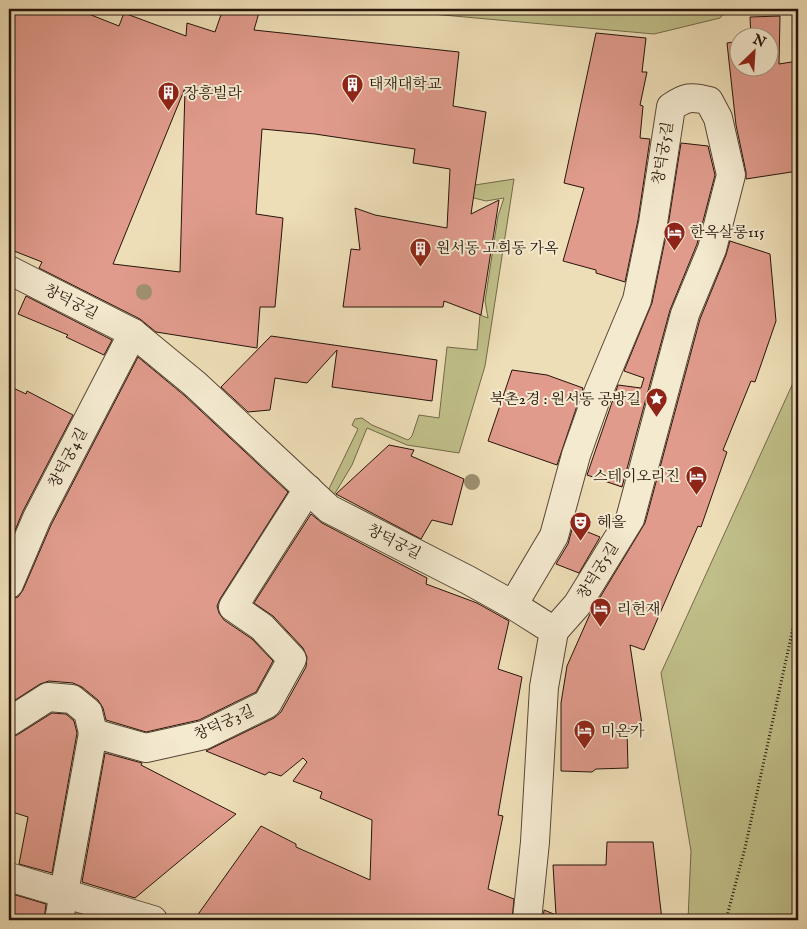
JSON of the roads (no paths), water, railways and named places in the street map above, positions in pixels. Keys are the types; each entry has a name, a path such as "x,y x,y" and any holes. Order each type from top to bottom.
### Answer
{"street":[{"name":"창덕궁5길","path":"513,605 554,536 576,455 598,393 637,300 653,223 671,107 682,100 694,97 709,101 718,118 731,175 712,249 685,314 630,519 577,605 554,631"},
{"name":"창덕궁길","path":"9,270 133,333 195,384 329,509 513,605 554,631"},
{"name":"창덕궁4길","path":"9,584 36,518 133,333"},
{"name":"창덕궁3길","path":"94,733 146,748 204,735 267,704 292,659 262,627 234,607 308,489"},
{"path":"527,920 535,842 544,687 554,631"},
{"path":"9,722 48,697 72,699 88,712 94,733 59,920"},
{"path":"9,877 153,920"}],"place":[{"name":"태재대학교","path":"353,103"},
{"name":"장흥빌라","path":"168,112"},
{"name":"한옥살롱115","path":"674,251"},
{"name":"원서동 고희동 가옥","path":"420,267"},
{"name":"북촌2경 : 원서동 공방길","path":"657,418"},
{"name":"스테이오리진","path":"696,495"},
{"name":"헤올","path":"581,541"},
{"name":"리헌재","path":"601,628"},
{"name":"미온가","path":"585,750"}]}
